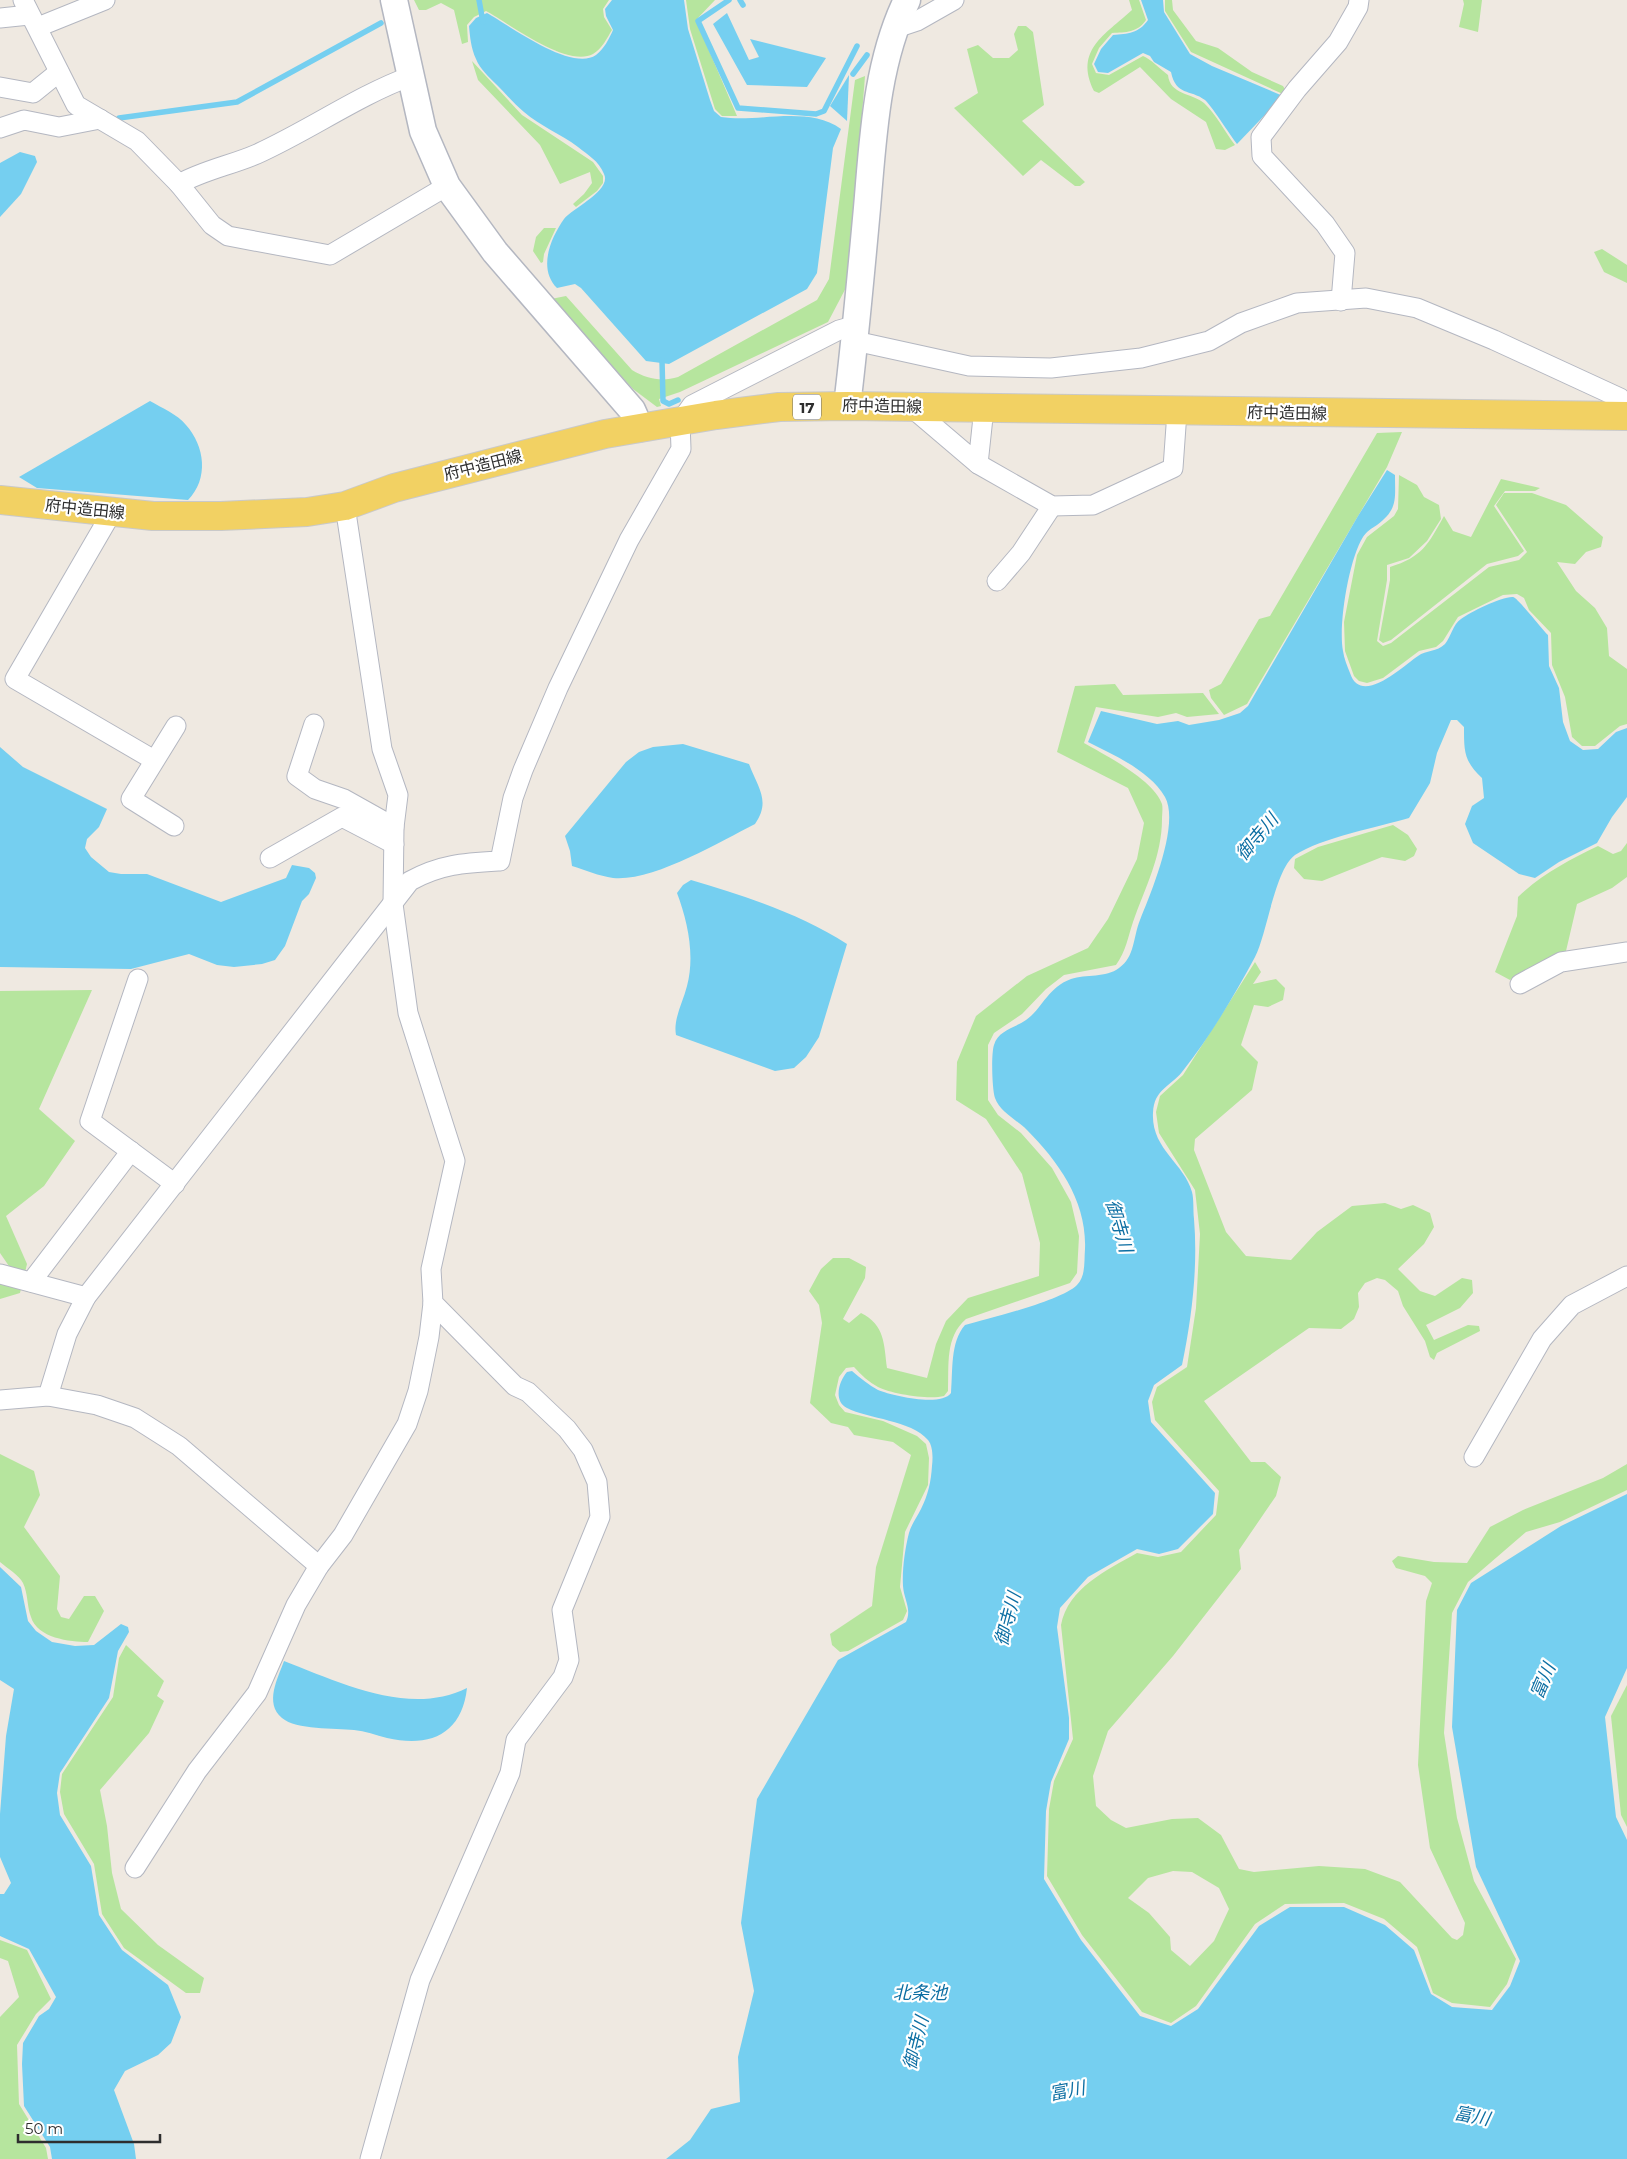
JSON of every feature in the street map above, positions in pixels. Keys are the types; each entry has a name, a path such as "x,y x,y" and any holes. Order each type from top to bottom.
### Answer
{"main road":[{"name":"府中造田線","path":"0,500 153,516 221,516 307,512 345,506 394,488 605,434 716,415 779,408 846,406 1177,412 1625,402"}],"street":[{"path":"0,18 105,0"},
{"path":"394,0 423,131 447,186 470,221 501,259 632,410 640,428"},
{"path":"846,406 856,333 875,115 896,28 907,0"},
{"path":"896,28 917,21 954,0"},
{"path":"1341,300 1345,253 1325,224 1262,156 1261,137 1296,89 1338,42 1358,7 1359,0"},
{"path":"30,14 76,105 136,141 179,184 212,225 228,236 330,255 447,186"},
{"path":"0,87 33,93 59,72"},
{"path":"179,184 196,175 257,154 384,86 412,76"},
{"path":"0,128 24,120 59,127 100,119"},
{"path":"48,1396 67,1334 86,1297 410,881 431,869 465,863 500,861 513,798 523,770 558,688 629,540 681,449 680,422 692,405 839,330 856,333 969,366 1051,368 1141,358 1209,341 1241,323 1297,303 1366,298 1417,308 1494,340 1625,402"},
{"path":"911,407 978,464 1052,506 1093,505 1173,468 1177,412"},
{"path":"978,464 984,408"},
{"path":"135,1868 197,1771 256,1693 296,1605 319,1566 343,1535 407,1424 418,1391 429,1337 433,1303 431,1269 455,1161 408,1013 393,904 394,836 398,795 382,749 345,506"},
{"path":"996,581 1021,553 1052,506"},
{"path":"112,512 15,679 154,760"},
{"path":"314,724 297,776 315,789 344,798 394,836"},
{"path":"174,826 131,799 176,726"},
{"path":"270,858 342,817 394,836"},
{"path":"1520,984 1562,962 1627,952"},
{"path":"138,979 90,1120 175,1184"},
{"path":"31,1282 131,1151"},
{"path":"0,1274 86,1297"},
{"path":"1474,1458 1542,1339 1572,1305 1627,1276"},
{"path":"370,2159 420,1980 510,1773 516,1740 563,1676 569,1660 562,1610 600,1517 597,1482 583,1450 567,1429 528,1392 515,1386 433,1303"},
{"path":"0,1400 48,1396 97,1405 135,1418 179,1446 319,1566"}],"green space":[{"path":"414,0 609,0 603,9 604,17 612,30 596,52 582,57 569,55 539,43 486,11 474,17 467,25 468,42 462,44 454,10 441,3 426,10 419,10"},
{"path":"686,0 715,0 696,20 737,116 722,116 715,109 690,29"},
{"path":"1129,0 1139,0 1146,20 1135,30 1112,33 1099,48 1092,64 1096,73 1109,75 1143,56 1146,57 1168,75 1170,82 1177,90 1204,103 1235,145 1225,150 1216,149 1206,122 1171,99 1140,67 1099,93 1094,91 1089,77 1088,65 1090,54 1095,44 1132,10"},
{"path":"1165,0 1172,0 1173,10 1196,41 1218,48 1252,72 1283,86 1286,91 1285,95 1191,52 1165,11"},
{"path":"1463,0 1482,0 1478,32 1459,27 1464,4"},
{"path":"1018,26 1026,26 1033,32 1044,105 1022,121 1085,182 1080,186 1075,186 1041,160 1023,176 954,108 978,93 967,49 978,45 993,58 1009,58 1018,50 1014,34"},
{"path":"472,61 522,115 593,162 603,176 603,183 597,191 576,207 573,204 592,183 590,172 560,184 540,145 478,80"},
{"path":"865,76 849,282 828,322 680,392 659,399 661,406 657,407 633,389 551,299 566,296 632,370 643,376 660,379 678,377 817,300 829,279 855,80"},
{"path":"544,228 556,228 541,263 533,251 536,237"},
{"path":"1602,249 1627,265 1627,283 1604,272 1594,252"},
{"path":"1402,432 1387,467 1247,704 1224,715 1211,698 1209,690 1221,684 1259,619 1270,616 1377,433"},
{"path":"1399,475 1417,485 1424,497 1439,505 1441,519 1427,541 1409,558 1387,565 1387,580 1377,641 1383,646 1391,643 1489,567 1519,560 1527,552 1496,505 1504,493 1532,493 1566,505 1603,537 1601,547 1586,552 1575,564 1557,562 1576,591 1595,608 1607,628 1609,656 1627,669 1627,724 1620,726 1595,746 1582,746 1572,737 1565,697 1552,665 1551,633 1529,610 1524,598 1517,594 1503,595 1458,617 1443,641 1436,647 1419,651 1383,678 1367,683 1359,681 1354,676 1345,651 1344,622 1357,555 1367,537 1394,516 1398,509"},
{"path":"1501,479 1540,488 1535,491 1505,491 1494,506 1524,551 1518,556 1487,564 1391,640 1383,643 1379,640 1390,580 1390,567 1410,559 1423,549 1444,516 1453,531 1471,537"},
{"path":"1115,684 1123,695 1203,693 1219,714 1187,717 1176,713 1158,717 1096,707 1084,743 1116,761 1139,777 1157,795 1162,804 1161,833 1152,872 1124,949 1116,965 1064,975 1046,989 1022,1014 994,1033 988,1045 988,1100 998,1115 1021,1133 1052,1168 1071,1202 1079,1236 1077,1273 1070,1283 966,1319 954,1334 951,1343 948,1391 944,1396 920,1397 884,1390 868,1381 854,1367 846,1368 839,1377 835,1395 839,1405 845,1412 883,1421 917,1436 926,1444 929,1458 928,1485 905,1532 900,1587 907,1611 903,1620 848,1651 840,1652 832,1645 830,1634 872,1606 876,1567 911,1455 893,1442 854,1435 848,1427 831,1423 810,1403 822,1323 819,1305 809,1291 821,1269 833,1258 849,1258 866,1267 865,1278 843,1319 849,1323 861,1313 869,1318 875,1323 882,1336 887,1368 927,1378 936,1344 946,1321 968,1298 1039,1276 1040,1243 1022,1174 986,1119 956,1100 957,1062 976,1016 1027,976 1088,948 1108,919 1137,859 1144,823 1128,788 1057,752 1075,686"},
{"path":"1393,825 1408,835 1417,849 1414,856 1405,861 1382,857 1322,881 1304,879 1294,868 1295,859 1318,847"},
{"path":"1627,843 1627,877 1612,888 1577,904 1566,951 1544,960 1510,980 1495,972 1517,916 1518,897 1546,874 1587,851 1598,846 1613,854 1621,851"},
{"path":"1255,962 1261,972 1253,984 1276,979 1285,988 1283,1000 1268,1007 1254,1005 1241,1045 1258,1062 1252,1090 1195,1139 1194,1150 1226,1232 1246,1256 1291,1260 1317,1232 1352,1206 1385,1203 1401,1209 1413,1205 1430,1213 1434,1227 1424,1244 1398,1269 1420,1291 1435,1296 1462,1278 1472,1280 1473,1293 1460,1308 1426,1325 1434,1340 1468,1325 1479,1326 1480,1331 1437,1353 1434,1360 1430,1357 1425,1341 1403,1306 1398,1291 1385,1280 1377,1278 1365,1283 1358,1293 1359,1307 1354,1319 1341,1329 1309,1328 1204,1401 1251,1462 1265,1462 1281,1477 1276,1496 1239,1550 1241,1569 1173,1656 1108,1731 1093,1776 1096,1806 1111,1820 1126,1828 1172,1819 1198,1818 1221,1835 1239,1869 1254,1872 1319,1866 1365,1869 1400,1882 1452,1938 1457,1940 1463,1935 1465,1923 1430,1848 1418,1765 1426,1601 1432,1583 1425,1576 1396,1568 1392,1561 1398,1556 1434,1562 1467,1563 1490,1527 1523,1510 1603,1478 1627,1464 1627,1490 1560,1522 1526,1532 1468,1582 1452,1613 1444,1733 1457,1818 1474,1881 1516,1959 1507,1984 1490,2007 1452,2003 1433,1993 1417,1947 1384,1919 1344,1903 1285,1904 1255,1924 1196,2006 1171,2023 1142,2012 1082,1935 1047,1876 1049,1809 1054,1781 1073,1739 1061,1625 1065,1612 1080,1590 1102,1573 1137,1553 1158,1557 1181,1552 1216,1515 1219,1491 1155,1420 1152,1402 1157,1387 1187,1367 1196,1308 1200,1234 1195,1190 1159,1133 1156,1112 1160,1096 1183,1075","holes":["1173,1871 1192,1872 1219,1888 1229,1909 1214,1941 1190,1966 1171,1950 1170,1937 1149,1913 1128,1898 1148,1878"]},
{"path":"92,990 39,1109 75,1141 44,1186 6,1216 27,1264 20,1293 0,1299 0,1273 11,1269 0,1253 0,991"},
{"path":"0,1454 34,1471 40,1495 24,1527 60,1576 57,1609 61,1617 69,1619 84,1596 95,1596 104,1611 88,1642 64,1640 40,1630 34,1624 31,1617 23,1583 16,1574 0,1562"},
{"path":"126,1645 164,1681 157,1696 164,1701 149,1733 100,1790 107,1826 112,1873 121,1909 158,1945 204,1978 200,1993 186,1993 124,1948 102,1914 94,1864 64,1814 60,1792 62,1774 113,1697 119,1658"},
{"path":"1627,1685 1627,1827 1621,1815 1611,1716"},
{"path":"0,1940 27,1950 51,1999 36,2014 17,2045 19,2104 46,2148 48,2159 0,2159 0,2017 19,1997 8,1961 0,1958"}],"water":[{"path":"612,0 684,0 688,29 710,100 714,111 721,117 798,116 828,122 841,129 833,148 817,273 807,289 669,364 646,361 581,288 575,284 557,288 551,280 547,263 554,236 564,219 602,186 605,180 604,174 599,165 589,156 571,142 530,117 513,102 480,66 474,55 470,38 469,26 476,18 487,13 540,45 572,57 585,59 599,53 613,30 606,16 605,9"},
{"path":"1141,0 1163,0 1164,12 1190,54 1212,66 1283,96 1237,144 1205,100 1180,89 1173,80 1171,72 1154,62 1150,56 1143,53 1108,73 1098,72 1094,64 1101,49 1113,35 1133,32 1141,28 1148,20"},
{"path":"727,13 749,60 759,57 750,39 826,58 807,87 747,85 713,24"},
{"path":"849,75 847,121 830,106"},
{"path":"20,152 35,156 37,162 21,194 0,217 0,163"},
{"path":"150,401 182,421 192,433 201,452 202,473 195,492 188,500 37,488 19,477"},
{"name":"北条池","path":"1387,470 1395,475 1394,503 1389,514 1367,532 1358,547 1349,576 1343,609 1343,651 1355,682 1363,686 1382,681 1421,654 1442,647 1458,621 1465,616 1495,602 1513,597 1548,635 1549,666 1559,688 1563,722 1570,741 1583,750 1598,749 1616,732 1627,728 1627,797 1612,817 1597,843 1559,862 1535,878 1519,874 1473,843 1465,824 1472,806 1484,798 1482,778 1466,756 1464,727 1457,720 1451,720 1437,753 1430,783 1409,818 1319,843 1295,855 1288,862 1277,887 1259,947 1247,972 1202,1045 1182,1072 1159,1093 1153,1113 1157,1136 1162,1146 1182,1172 1192,1192 1195,1274 1189,1329 1182,1365 1154,1385 1148,1401 1151,1422 1215,1493 1213,1514 1178,1549 1159,1554 1137,1549 1088,1577 1060,1608 1057,1627 1069,1718 1069,1739 1051,1782 1046,1811 1044,1879 1081,1940 1140,2016 1171,2026 1198,2009 1259,1926 1290,1907 1344,1907 1385,1925 1414,1950 1431,1994 1452,2007 1492,2010 1510,1986 1520,1961 1476,1867 1452,1727 1457,1610 1471,1583 1561,1526 1627,1494 1627,1668 1605,1717 1616,1817 1627,1840 1627,2159 666,2159 690,2140 711,2109 740,2102 738,2057 754,1991 741,1923 757,1799 838,1660 906,1622 908,1617 903,1586 904,1559 910,1530 929,1488 932,1459 931,1445 920,1433 911,1428 847,1408 840,1401 839,1396 842,1380 847,1372 852,1371 871,1386 885,1392 927,1400 946,1397 951,1393 953,1357 957,1340 965,1325 1056,1297 1077,1285 1082,1277 1085,1249 1084,1232 1076,1199 1069,1184 1050,1155 1027,1130 997,1103 994,1094 992,1063 994,1045 999,1036 1032,1015 1056,988 1071,979 1102,975 1114,971 1124,963 1131,952 1138,926 1157,876 1167,841 1169,824 1169,809 1165,797 1150,779 1141,772 1120,758 1088,742 1101,711 1157,724 1178,721 1189,725 1219,720 1240,713 1248,706 1358,516"},
{"path":"683,744 749,764 763,801 760,816 755,824 686,859 647,874 629,878 613,878 572,866 565,836 626,762 639,752 653,747"},
{"path":"0,747 23,767 107,809 99,827 87,839 85,848 91,857 109,872 147,874 221,902 286,878 292,865 309,868 315,873 316,878 309,894 302,901 285,946 275,960 262,964 234,967 217,965 189,954 131,969 0,967"},
{"path":"691,880 752,899 791,915 847,944 819,1037 806,1057 794,1068 775,1071 676,1035 677,1017 687,986 690,963 687,927 677,893 683,885"},
{"path":"0,1567 21,1587 28,1621 36,1631 52,1642 75,1646 94,1645 121,1624 128,1627 129,1632 118,1651 109,1698 60,1773 57,1793 60,1815 91,1866 99,1915 122,1950 168,1985 181,2017 171,2043 158,2055 125,2071 114,2090 134,2144 136,2159 52,2159 50,2147 24,2106 23,2043 39,2016 49,2009 56,1997 29,1949 0,1936 0,1894 4,1894 11,1883 0,1857 0,1814 6,1736 14,1689 0,1680"},
{"path":"284,1661 351,1686 398,1698 422,1699 445,1696 467,1688 464,1704 451,1727 430,1739 417,1741 403,1741 358,1731 296,1725 282,1718 274,1705 274,1690"}],"waterway":[{"path":"479,0 483,22"},
{"path":"729,0 698,21 738,108 816,114 824,111 857,46"},
{"path":"740,0 743,5"},
{"path":"119,118 237,102 381,23"},
{"path":"853,74 867,55"},
{"path":"662,360 663,401 669,404 678,400"}],"water label":[{"name":"御寺川","path":"1257,837"},
{"name":"御寺川","path":"1119,1226"},
{"name":"御寺川","path":"1008,1619"},
{"name":"富川","path":"1543,1681"},
{"name":"御寺川","path":"916,2043"},
{"name":"富川","path":"1067,2091"},
{"name":"富川","path":"1472,2116"}]}
